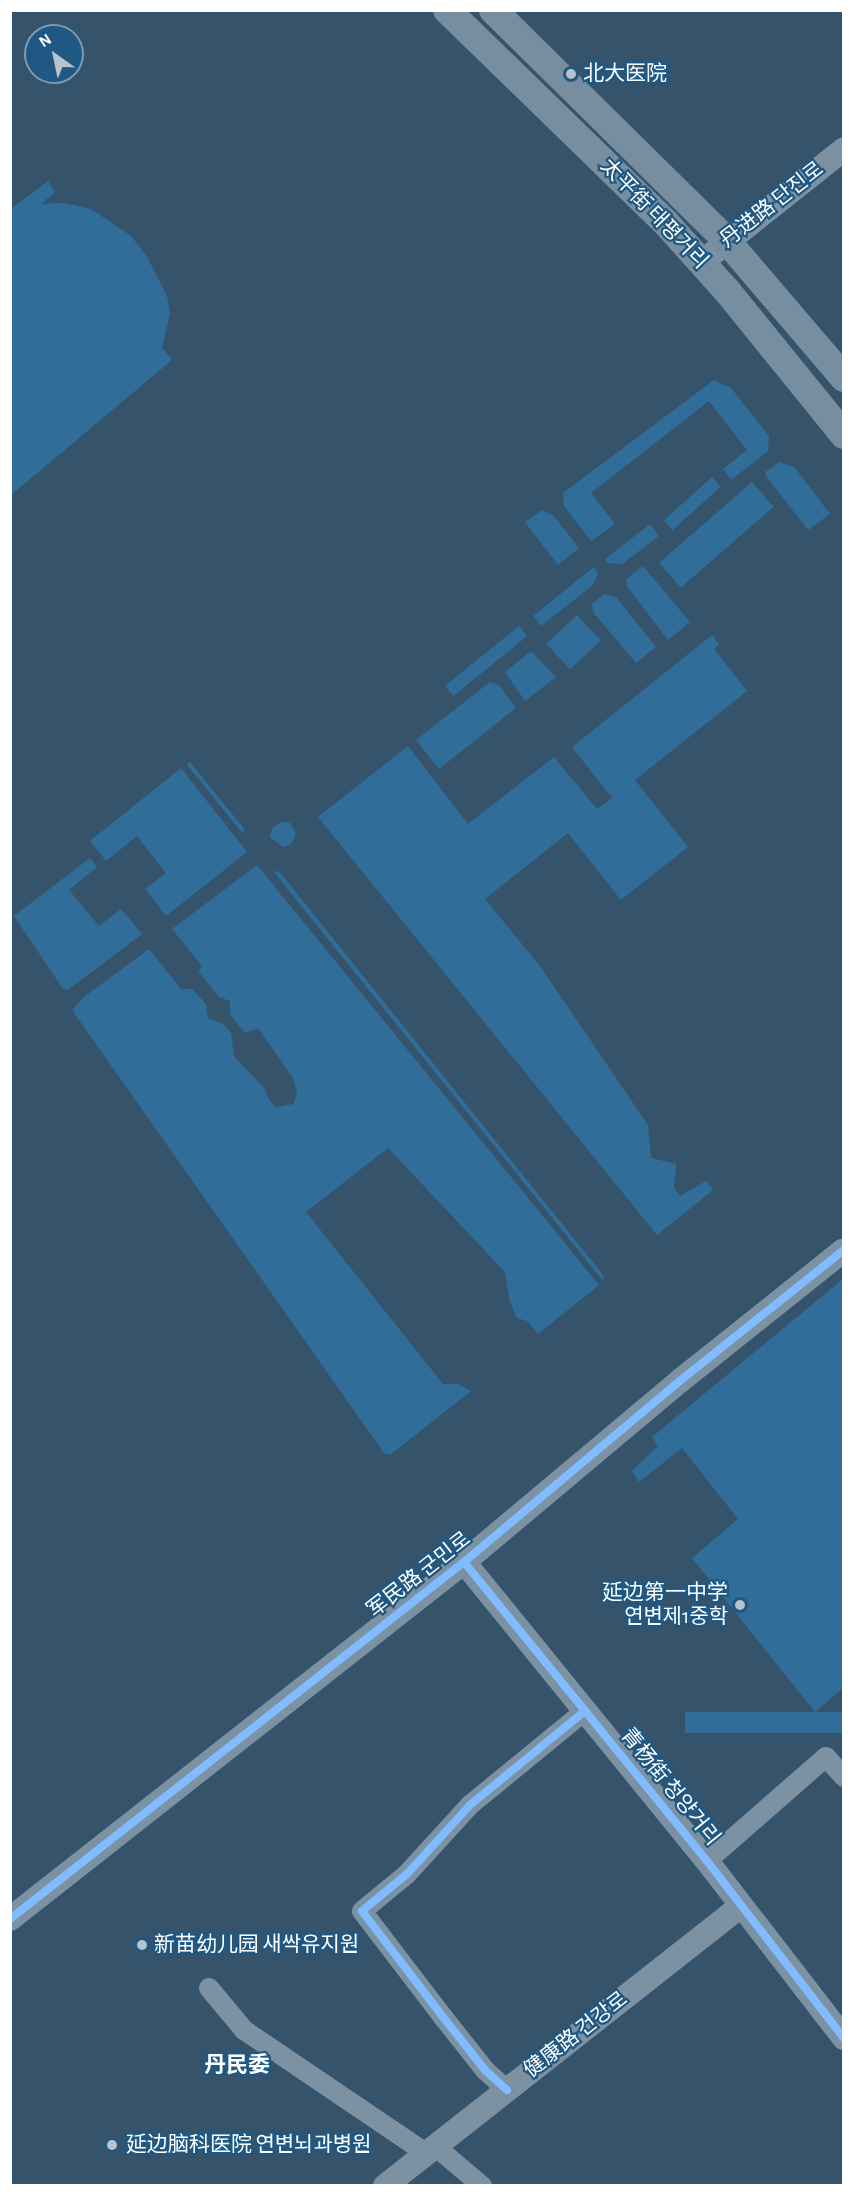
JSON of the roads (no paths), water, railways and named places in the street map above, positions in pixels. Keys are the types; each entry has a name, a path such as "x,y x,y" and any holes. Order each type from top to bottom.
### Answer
{"main road":[{"name":"太平街 태평거리","path":"447,10 628,184 702,262 843,435"},
{"name":"太平街 태평거리","path":"493,10 727,241 843,378"}],"street":[{"name":"丹进路 단진로","path":"702,262 843,149"},
{"name":"军民路 군민로","path":"10,1920 464,1562 681,1380 843,1250"},
{"name":"青杨街 청양거리","path":"464,1562 707,1861 739,1907 843,2038"},
{"path":"507,2090 485,2070 442,2017 362,1911 407,1874 470,1805 585,1711"},
{"path":"707,1861 826,1757 843,1777"},
{"name":"健康路 건강로","path":"385,2186 739,1907"},
{"path":"208,1988 244,2030 431,2149 482,2186"}],"place":[{"name":"北大医院","path":"571,74"},
{"name":"延边第一中学 연변제1중학","path":"740,1605"},
{"name":"新苗幼儿园 새싹유지원","path":"142,1945"},
{"name":"延边脑科医院 연변뇌과병원","path":"112,2145"}],"district":[{"name":"丹民委","path":"237,2066"}]}
